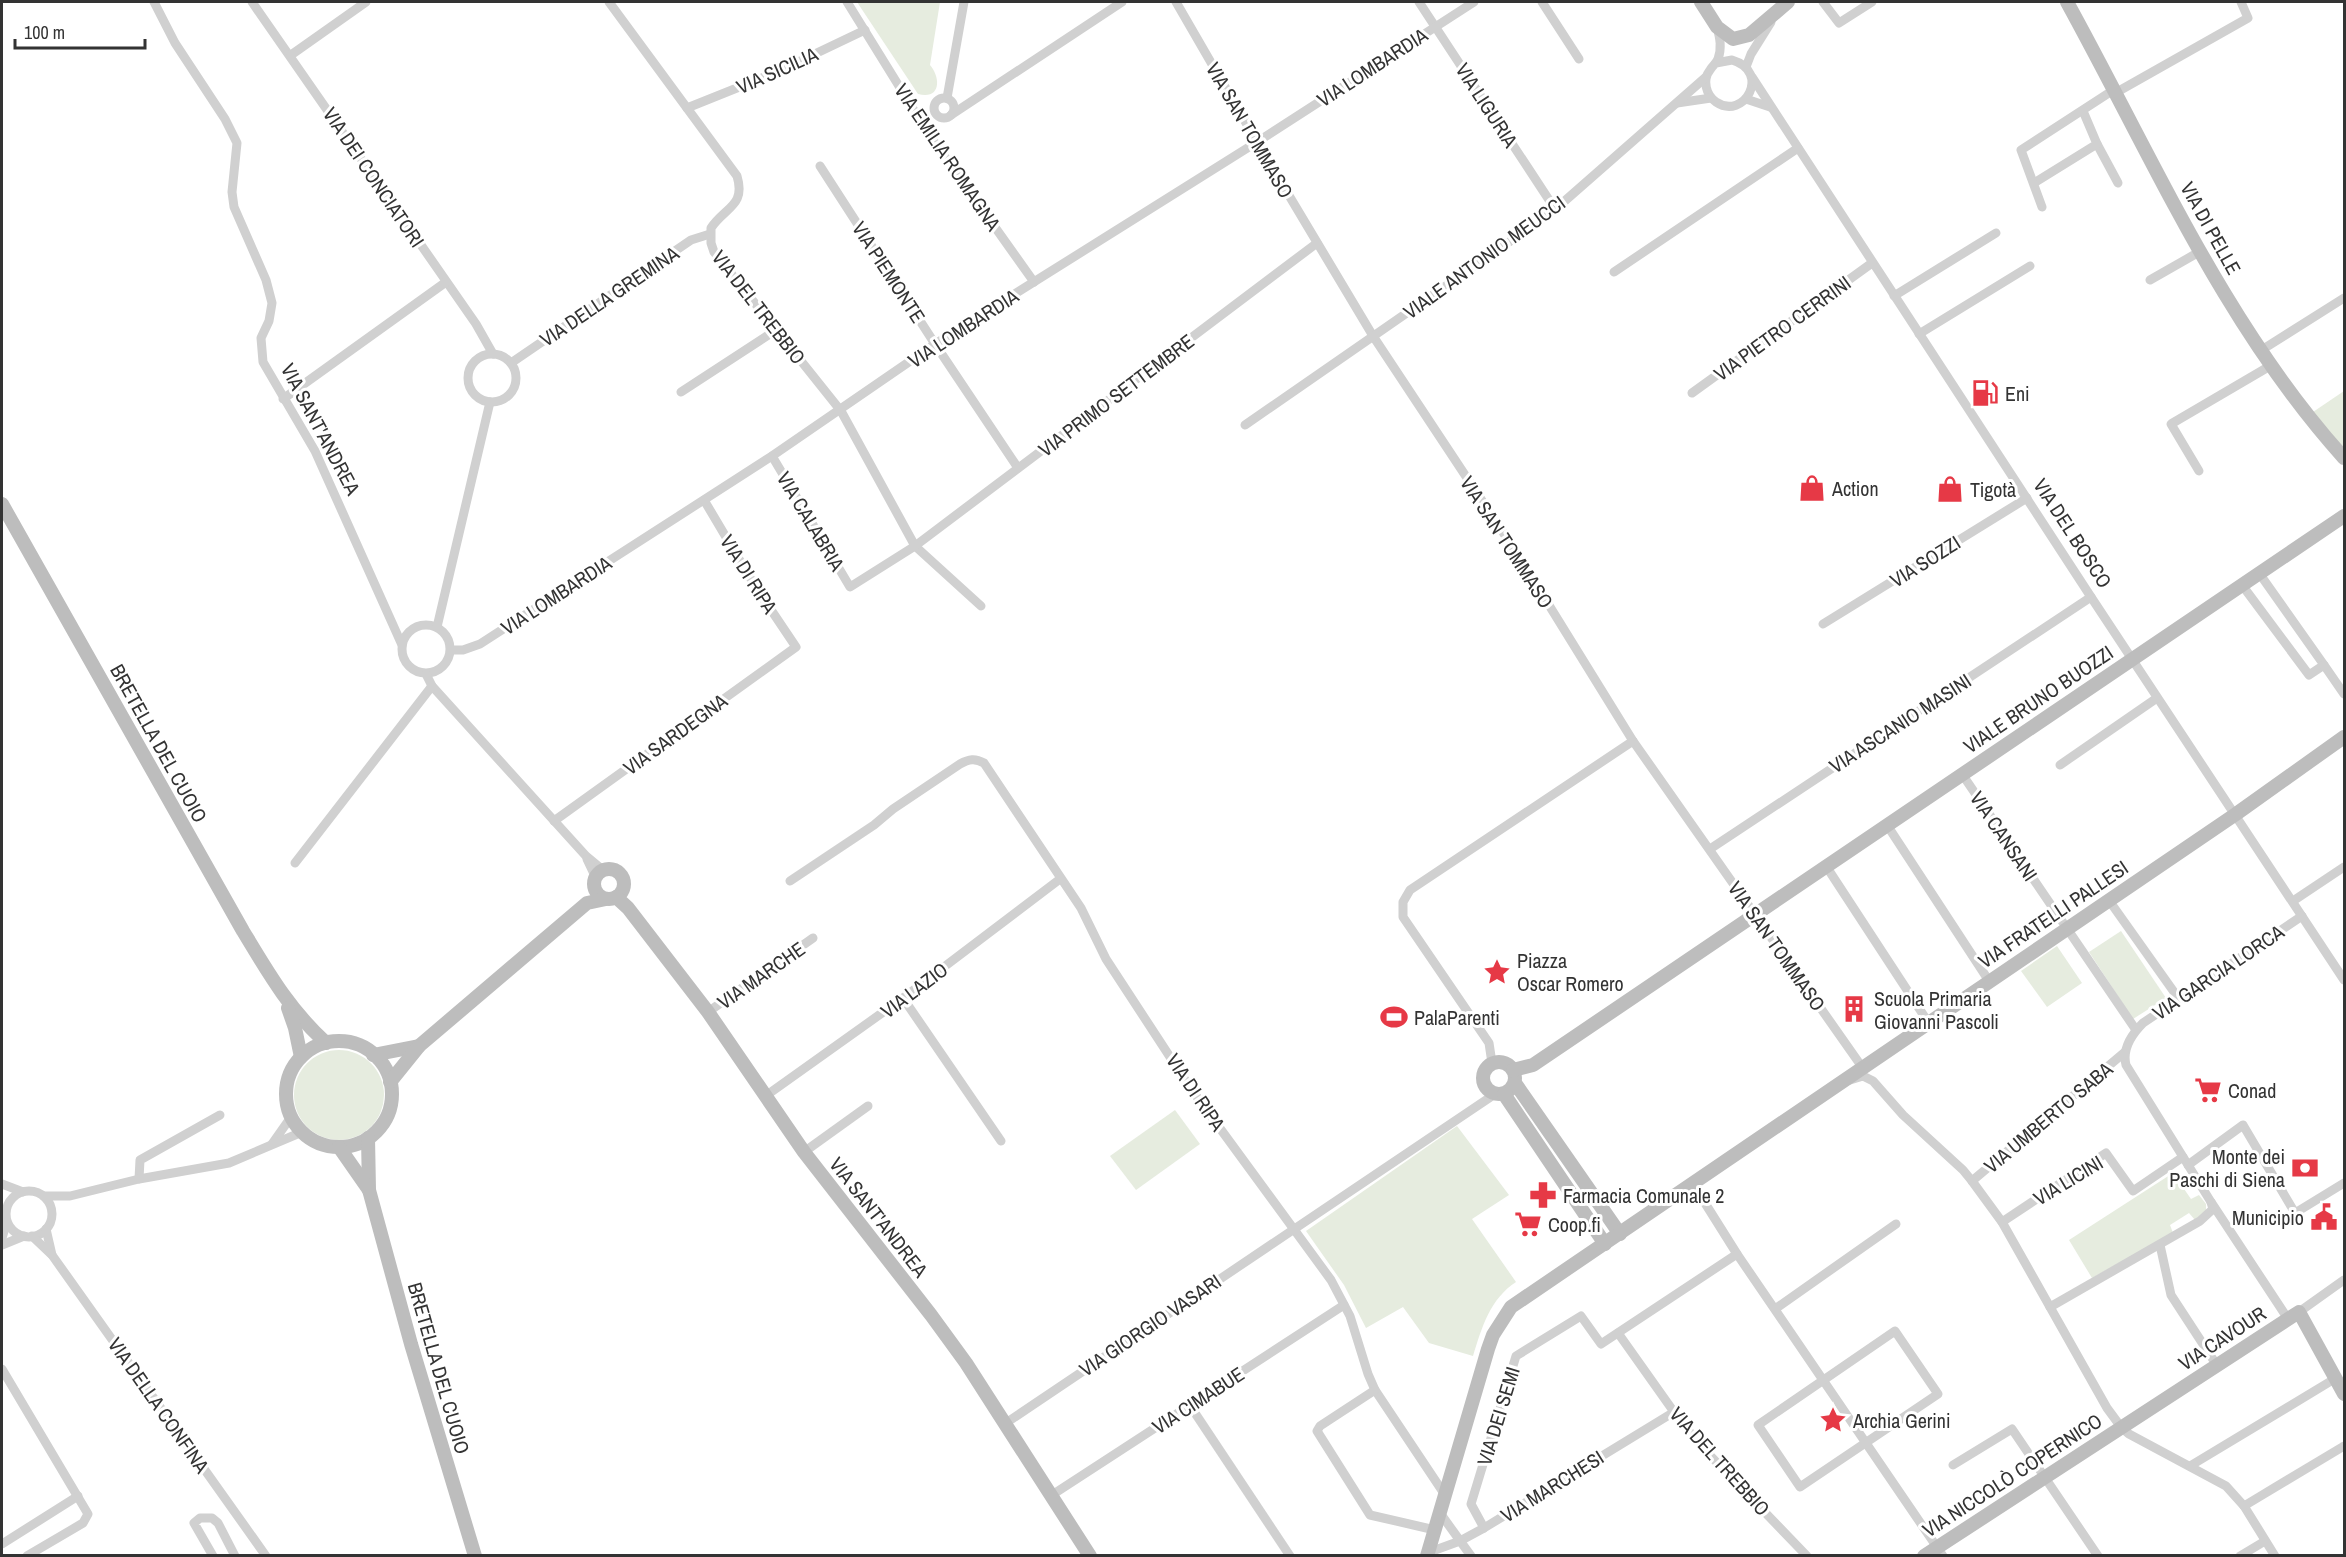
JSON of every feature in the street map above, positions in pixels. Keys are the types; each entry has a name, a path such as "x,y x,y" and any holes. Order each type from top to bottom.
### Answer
{"main road":[{"path":"1701,2 1717,27 1733,39 1744,37 1786,4"},
{"name":"VIA DI PELLE","path":"2067,2 2199,252 2270,366 2344,458"},
{"name":"BRETELLA DEL CUOIO","path":"2,504 243,931 285,1000 306,1025 326,1043"},
{"name":"VIALE BRUNO BUOZZI","path":"1514,1076 2132,660 2246,590 2344,516"},
{"name":"VIA FRATELLI PALLESI","path":"1427,1554 1488,1349 1510,1307 2236,814 2344,738"},
{"path":"390,1082 419,1046 587,903 615,896 624,881 618,873 609,870 598,877 587,903"},
{"path":"598,877 598,894 615,896"},
{"name":"VIA SANT'ANDREA","path":"615,896 628,908 708,1012 764,1097 804,1152 931,1315 1006,1423 1090,1556"},
{"name":"BRETELLA DEL CUOIO","path":"285,1000 295,1028 301,1057"},
{"path":"326,1043 351,1043 373,1055 384,1067 390,1082 390,1109 382,1125 368,1138 354,1145 339,1147 323,1145 302,1132 291,1117 286,1099 288,1081 301,1057 326,1043"},
{"path":"373,1055 419,1046"},
{"path":"1605,1244 1495,1092 1484,1085 1483,1075 1492,1063 1502,1062 1514,1076 1620,1234"},
{"path":"1495,1092 1511,1090 1514,1076"},
{"name":"BRETELLA DEL CUOIO","path":"368,1138 369,1190 411,1344 474,1556"},
{"name":"BRETELLA DEL CUOIO","path":"339,1147 369,1190"},
{"path":"2293,1315 2336,1378 2344,1394"},
{"name":"VIA CAVOUR","path":"2121,1427 2293,1315"},
{"name":"VIA NICCOLÒ COPERNICO","path":"1924,1556 1940,1551 2121,1427"}],"street":[{"name":"VIA SANT'ANDREA","path":"153,2 175,43 225,119 237,143 232,192 234,207 266,280 273,303 269,321 261,338 263,362 320,460 402,645 407,665 413,670 426,674 432,686 586,856 598,877"},
{"name":"VIA DEI CONCIATORI","path":"252,2 476,324 493,354"},
{"path":"291,55 366,2"},
{"name":"VIA DEL TREBBIO","path":"609,2 734,170 739,184 736,203 714,224 710,234 717,258 840,411 915,546 981,606"},
{"name":"VIA EMILIA ROMAGNA","path":"847,2 928,133 1034,282"},
{"path":"947,98 964,2"},
{"path":"928,133 948,117 1122,2"},
{"name":"VIA SAN TOMMASO","path":"1176,2 1373,336 1518,555 1633,741 1862,1067"},
{"name":"VIA LIGURIA","path":"1419,2 1555,209"},
{"name":"VIA LOMBARDIA","path":"451,650 463,650 480,644 772,456 935,344 1257,142 1474,2"},
{"path":"1542,2 1579,59"},
{"path":"1823,2 1839,23 1872,2"},
{"path":"2042,207 2021,150 2116,91 2248,18 2241,2"},
{"path":"1716,63 1732,60 1746,67 1764,32 1786,4"},
{"path":"1717,27 1721,50 1716,63 1706,77 1707,90 1711,98 1721,105 1736,105 1746,99 1751,92 1752,77"},
{"name":"VIA SICILIA","path":"687,108 777,72 865,30"},
{"name":"VIA DEL BOSCO","path":"1746,67 2132,660 2344,980"},
{"name":"VIALE ANTONIO MEUCCI","path":"1245,425 1555,209 1706,77"},
{"path":"916,114 941,98 947,98 954,106 948,117"},
{"path":"1674,104 1711,98"},
{"path":"1746,99 1770,107"},
{"path":"935,102 933,108 936,115 948,117"},
{"path":"2083,111 2097,144 2118,183"},
{"path":"2034,183 2097,144"},
{"path":"1614,272 1798,148"},
{"name":"VIA PIEMONTE","path":"820,165 1018,468"},
{"path":"1894,296 1996,233"},
{"name":"VIA DELLA GREMINA","path":"511,363 691,240 710,234"},
{"name":"VIA PRIMO SETTEMBRE","path":"850,586 915,546 1317,243"},
{"path":"2150,280 2199,252"},
{"name":"VIA PIETRO CERRINI","path":"1692,393 1872,263"},
{"path":"1919,333 2030,266"},
{"path":"283,399 446,282"},
{"path":"2260,351 2344,298"},
{"path":"681,392 776,330"},
{"path":"493,354 502,356 511,363 515,370 515,386 500,400 490,402 482,399 471,389 468,374 474,361 482,356 493,354"},
{"path":"2199,471 2171,424 2270,366"},
{"path":"437,627 490,402"},
{"name":"VIA CALABRIA","path":"772,456 850,586"},
{"name":"VIA SOZZI","path":"1823,624 2026,498"},
{"name":"VIA DI RIPA","path":"704,500 755,586 796,647"},
{"path":"2262,579 2344,694"},
{"path":"2246,590 2309,675 2324,665"},
{"name":"VIA ASCANIO MASINI","path":"1710,849 2091,597"},
{"path":"402,645 407,634 414,628 430,625 437,627 449,639 451,650 447,662 443,668 426,674"},
{"name":"VIA SARDEGNA","path":"554,821 796,647"},
{"path":"295,863 432,686"},
{"path":"2060,765 2157,698"},
{"path":"1492,1063 1489,1043 1403,917 1404,902 1410,890 1633,741"},
{"name":"VIA DI RIPA","path":"790,880 968,759 977,759 984,763 1086,917 1106,959 1189,1086 1331,1280 1344,1305 1368,1374 1376,1390 1445,1495"},
{"name":"VIA CANSANI","path":"1962,774 2136,1030"},
{"path":"1887,825 1989,981"},
{"path":"1826,866 1928,1022"},
{"path":"2293,901 2344,867"},
{"name":"VIA LAZIO","path":"764,1097 903,998 1060,879"},
{"path":"2109,899 2179,999"},
{"name":"VIA GARCIA LORCA","path":"2136,1030 2150,1017 2302,916"},
{"name":"VIA MARCHE","path":"708,1012 813,938"},
{"path":"903,998 1001,1141"},
{"path":"2136,1030 2125,1052 2126,1065 2211,1202 2293,1315"},
{"path":"1873,1082 1875,1067 1884,1052"},
{"name":"VIA UMBERTO SABA","path":"1972,1181 2125,1052"},
{"path":"1842,1082 1863,1076 1873,1082 1903,1115 1963,1170 2002,1222 2107,1408 2121,1427 2226,1485 2244,1506 2275,1556"},
{"name":"VIA GIORGIO VASARI","path":"1006,1423 1495,1092"},
{"path":"804,1152 868,1106"},
{"path":"139,1179 140,1160 220,1115"},
{"path":"272,1144 291,1117"},
{"path":"2186,1161 2243,1125 2295,1212 2344,1183"},
{"path":"2,1186 34,1191 44,1196 70,1196 139,1179 229,1163 302,1132"},
{"name":"VIA LICINI","path":"2002,1222 2106,1153 2133,1191 2186,1161"},
{"path":"1693,1184 1737,1254 1940,1551"},
{"path":"2,1186 8,1204"},
{"path":"2,1238 7,1222 8,1204 14,1196 23,1191"},
{"path":"44,1196 51,1211 70,1196"},
{"path":"2050,1307 2160,1245 2209,1214 2213,1209 2211,1202"},
{"name":"VIA DELLA CONFINA","path":"51,1211 51,1220 46,1229 52,1254"},
{"name":"VIA DELLA CONFINA","path":"7,1222 16,1233 28,1236 52,1254 266,1556"},
{"path":"1775,1309 1896,1224"},
{"path":"2,1245 46,1229"},
{"path":"2160,1245 2171,1295 2216,1364"},
{"name":"VIA DEI SEMI","path":"1485,1528 1471,1504 1516,1356 1581,1316 1600,1344 1737,1254"},
{"name":"VIA CAVOUR","path":"2293,1315 2344,1280"},
{"name":"VIA CIMABUE","path":"1052,1495 1344,1305"},
{"path":"1895,1331 1938,1394 1866,1443 1800,1487 1758,1425 1895,1331"},
{"name":"VIA DEL TREBBIO","path":"1618,1333 1700,1445 1807,1556"},
{"path":"2,1369 88,1514 86,1521 27,1556"},
{"path":"2190,1466 2336,1378"},
{"path":"1376,1390 1320,1426 1317,1431 1370,1515 1435,1530"},
{"path":"1189,1404 1290,1556"},
{"name":"VIA MARCHESI","path":"1427,1554 1485,1528 1674,1412"},
{"path":"1953,1465 2012,1429 2098,1556"},
{"path":"2244,1506 2344,1446"},
{"path":"2,1544 78,1496"},
{"path":"1440,1513 1471,1556"},
{"path":"213,1556 194,1523 200,1518 212,1518 218,1523 235,1556"},
{"path":"2240,1556 2265,1541"}],"shaded area":[{"path":"857,2 940,2 930,65 937,81 935,91 926,95 918,94"},
{"path":"2344,391 2344,451 2313,412"},
{"path":"2121,931 2166,998 2133,1019 2089,952"},
{"path":"2057,946 2082,983 2047,1007 2021,971"},
{"path":"339,1050 356,1053 371,1063 381,1078 384,1095 381,1112 371,1127 356,1137 339,1140 322,1137 307,1127 297,1112 294,1095 297,1078 307,1063 322,1053"},
{"path":"1175,1110 1200,1144 1136,1190 1110,1156"},
{"path":"1457,1126 1509,1195 1472,1219 1516,1282 1493,1305 1473,1356 1429,1343 1403,1307 1366,1328 1344,1285 1306,1231"},
{"path":"2173,1173 2191,1199 2199,1195 2206,1204 2206,1213 2195,1220 2189,1213 2170,1225 2173,1233 2092,1278 2069,1240"}],"place":[{"name":"Eni","path":"1985,393"},
{"name":"Action","path":"1812,488"},
{"name":"Tigotà","path":"1950,489"},
{"name":"Piazza Oscar Romero","path":"1497,972"},
{"name":"Scuola Primaria Giovanni Pascoli","path":"1854,1009"},
{"name":"PalaParenti","path":"1394,1017"},
{"name":"Conad","path":"2208,1090"},
{"name":"Monte dei Paschi di Siena","path":"2305,1168"},
{"name":"Farmacia Comunale 2","path":"1543,1195"},
{"name":"Municipio","path":"2324,1217"},
{"name":"Coop.fi","path":"1528,1224"},
{"name":"Archia Gerini","path":"1833,1420"}]}
